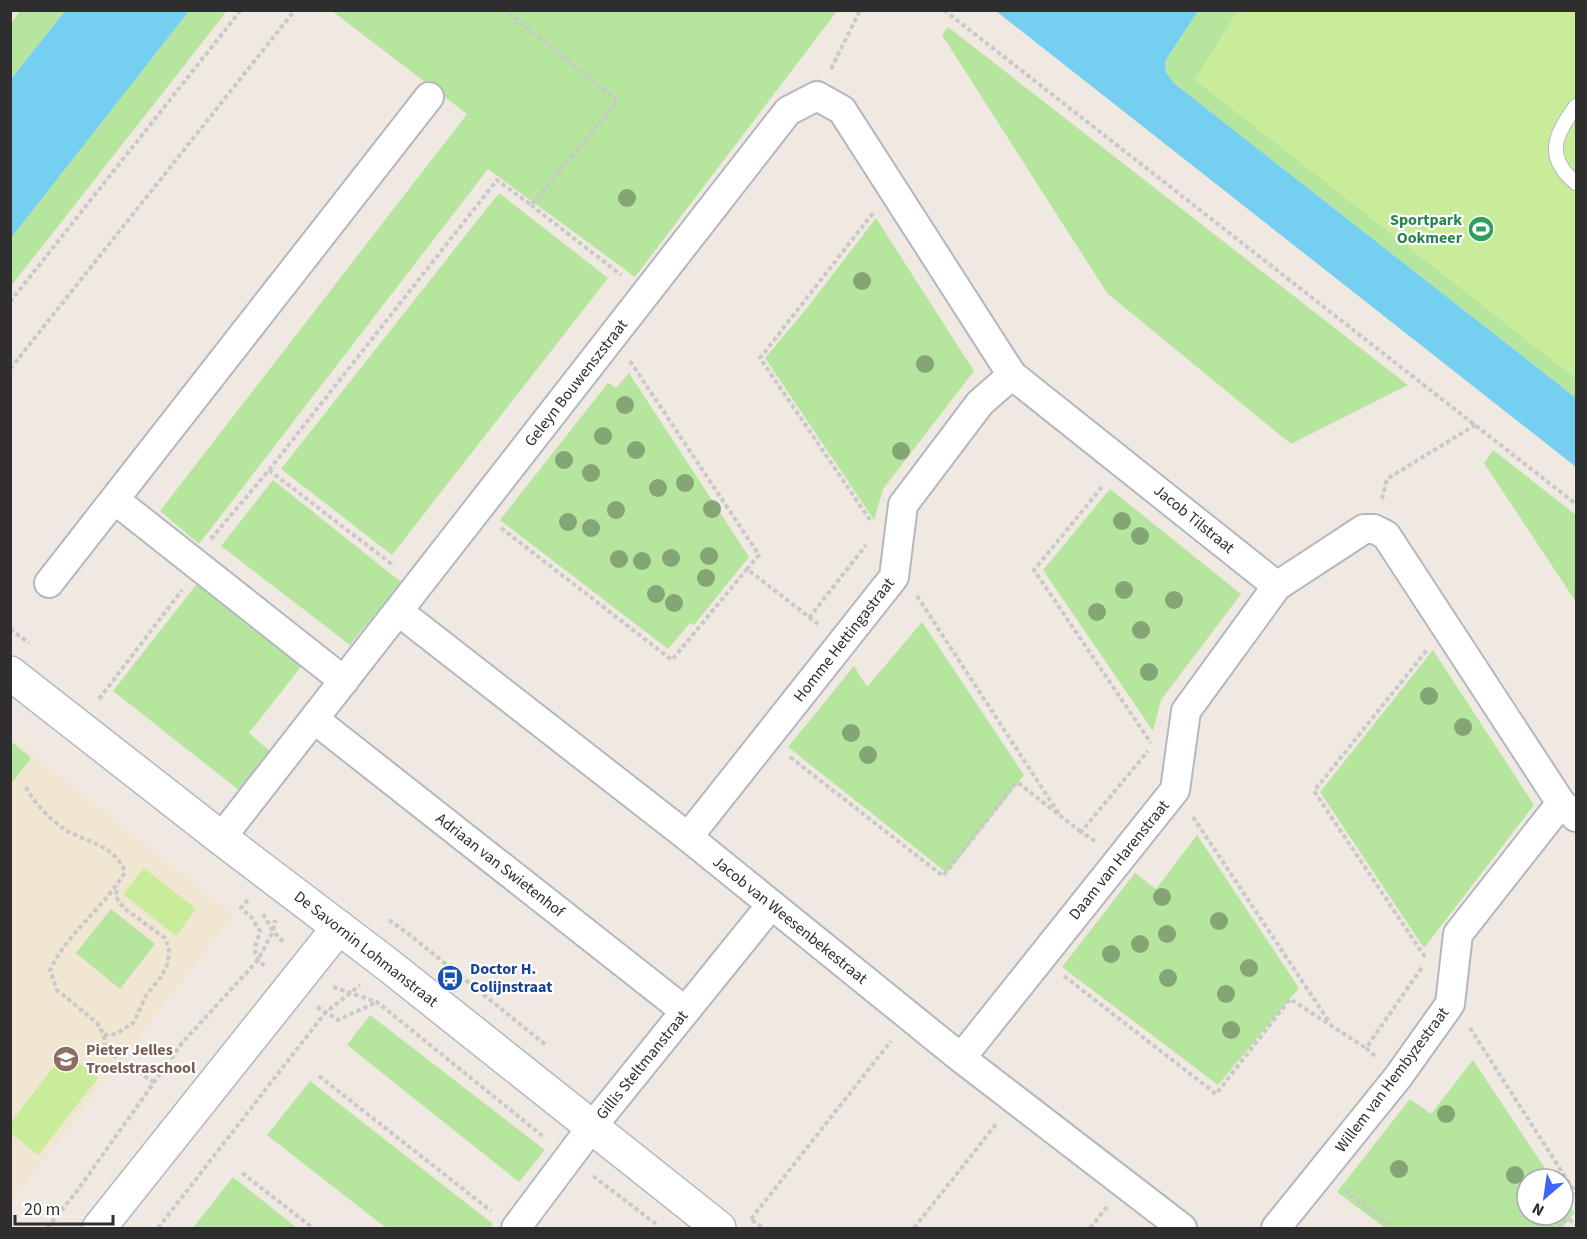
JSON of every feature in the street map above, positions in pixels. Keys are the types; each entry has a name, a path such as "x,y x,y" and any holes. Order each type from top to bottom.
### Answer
{"street":[{"name":"Jacob Tilstraat","path":"817,96 842,111 1012,375 1277,586"},
{"name":"Geleyn Bouwenszstraat","path":"221,838 788,111 817,96"},
{"path":"49,583 429,98"},
{"name":"Homme Hettingastraat","path":"688,837 894,577 903,505 980,402 1012,375"},
{"path":"115,500 344,681"},
{"path":"1277,586 1364,529 1374,529 1386,535 1569,810"},
{"name":"Daam van Harenstraat","path":"961,1058 1175,790 1186,711 1277,586"},
{"name":"Jacob van Weesenbekestraat","path":"398,611 688,837 961,1058 1182,1228"},
{"name":"De Savornin Lohmanstraat","path":"10,673 387,964 719,1228"},
{"name":"Adriaan van Swietenhof","path":"314,719 685,1011"},
{"name":"Willem van Hembyzestraat","path":"1276,1228 1398,1077 1450,1004 1458,934 1569,810"},
{"name":"Gillis Steltmanstraat","path":"506,1221 570,1158 591,1128 771,905"},
{"path":"99,1228 339,927"}],"lane":[{"path":"1576,106 1557,136 1555,150 1559,164 1576,183"}],"path":[{"path":"10,302 241,10"},
{"path":"10,369 295,10"},
{"path":"505,10 618,101 531,205"},
{"path":"817,96 860,10"},
{"path":"944,10 1576,504"},
{"path":"99,699 196,565 497,180 645,294"},
{"path":"871,521 760,358 874,211 897,195"},
{"path":"477,511 672,660 759,555 613,336"},
{"path":"1374,529 1387,479 1475,425"},
{"path":"1081,832 1153,745 1034,570 1122,462"},
{"path":"269,470 418,585"},
{"path":"809,618 871,540"},
{"path":"896,564 1061,817"},
{"path":"747,569 842,643"},
{"path":"1366,1048 1427,960 1314,791 1446,626"},
{"path":"766,739 943,876 1017,782 1081,832 1121,857"},
{"path":"26,787 30,795 62,827 102,846 121,861 125,872 117,885 58,953 50,970 57,990 97,1023 104,1035 105,1045 120,1061 154,1082"},
{"path":"1175,790 1332,1026"},
{"path":"104,1035 117,1034 133,1023 147,994 168,963 169,949 165,938 126,909 116,897 117,885"},
{"path":"47,1228 182,1043 258,960 273,931 276,906 287,889"},
{"path":"158,1228 326,1013 387,964 410,935"},
{"path":"1040,958 1216,1094 1290,999 1366,1048 1398,1077"},
{"path":"1450,998 1576,1194"},
{"path":"751,1219 910,1017"},
{"path":"320,1076 506,1221"},
{"path":"914,1228 1016,1099"},
{"path":"1322,1172 1394,1228"},
{"path":"242,1173 313,1228"},
{"path":"1559,1228 1567,1218 1576,1224"}],"shaded area":[{"name":"Pieter Jelles Troelstraschool","path":"13,739 233,915 11,1202 10,741"}],"green space":[{"path":"20,11 65,11 11,79 11,23"},
{"path":"189,11 227,11 11,286 11,238"},
{"path":"332,11 837,11 635,277 488,169 199,544 160,511 467,114"},
{"name":"Sportpark Ookmeer","path":"1198,11 1576,11 1576,398 1175,84 1166,73 1165,61"},
{"name":"Sportpark Ookmeer","path":"1237,11 1576,11 1576,379 1195,80"},
{"path":"948,27 1408,385 1291,444 1107,293 942,35"},
{"path":"499,193 608,278 392,555 281,469"},
{"path":"876,218 974,371 883,489 874,520 765,358 807,308"},
{"path":"629,373 749,557 694,625 690,623 668,649 500,520 608,383 616,388"},
{"path":"1493,450 1576,515 1576,602 1484,463"},
{"path":"273,480 401,582 350,645 221,546"},
{"path":"1110,489 1241,594 1161,700 1153,731 1043,570"},
{"path":"199,581 304,663 249,733 271,752 240,791 113,691"},
{"path":"922,622 1024,775 947,873 788,747 854,666 867,687"},
{"path":"1433,650 1534,805 1424,948 1320,792"},
{"path":"13,743 31,758 11,784 11,746"},
{"path":"1197,835 1299,988 1218,1085 1062,967 1135,873 1156,889"},
{"path":"144,868 196,909 176,936 123,894"},
{"path":"111,909 155,944 120,989 76,953"},
{"path":"370,1015 545,1150 519,1182 347,1045"},
{"path":"65,1052 98,1078 38,1155 11,1133 11,1122"},
{"path":"1473,1060 1544,1167 1515,1167 1515,1227 1562,1228 1385,1228 1337,1192 1410,1099 1431,1114"},
{"path":"310,1081 493,1224 490,1228 386,1228 267,1135"},
{"path":"233,1177 297,1228 193,1228"}],"water":[{"path":"65,11 189,11 11,238 11,79"},
{"path":"996,11 1198,11 1165,61 1166,73 1175,84 1576,398 1576,467"}],"place":[{"name":"Sportpark Ookmeer","path":"1481,229"},
{"name":"Doctor H. Colijnstraat","path":"450,978"},
{"name":"Pieter Jelles Troelstraschool","path":"66,1059"}]}
